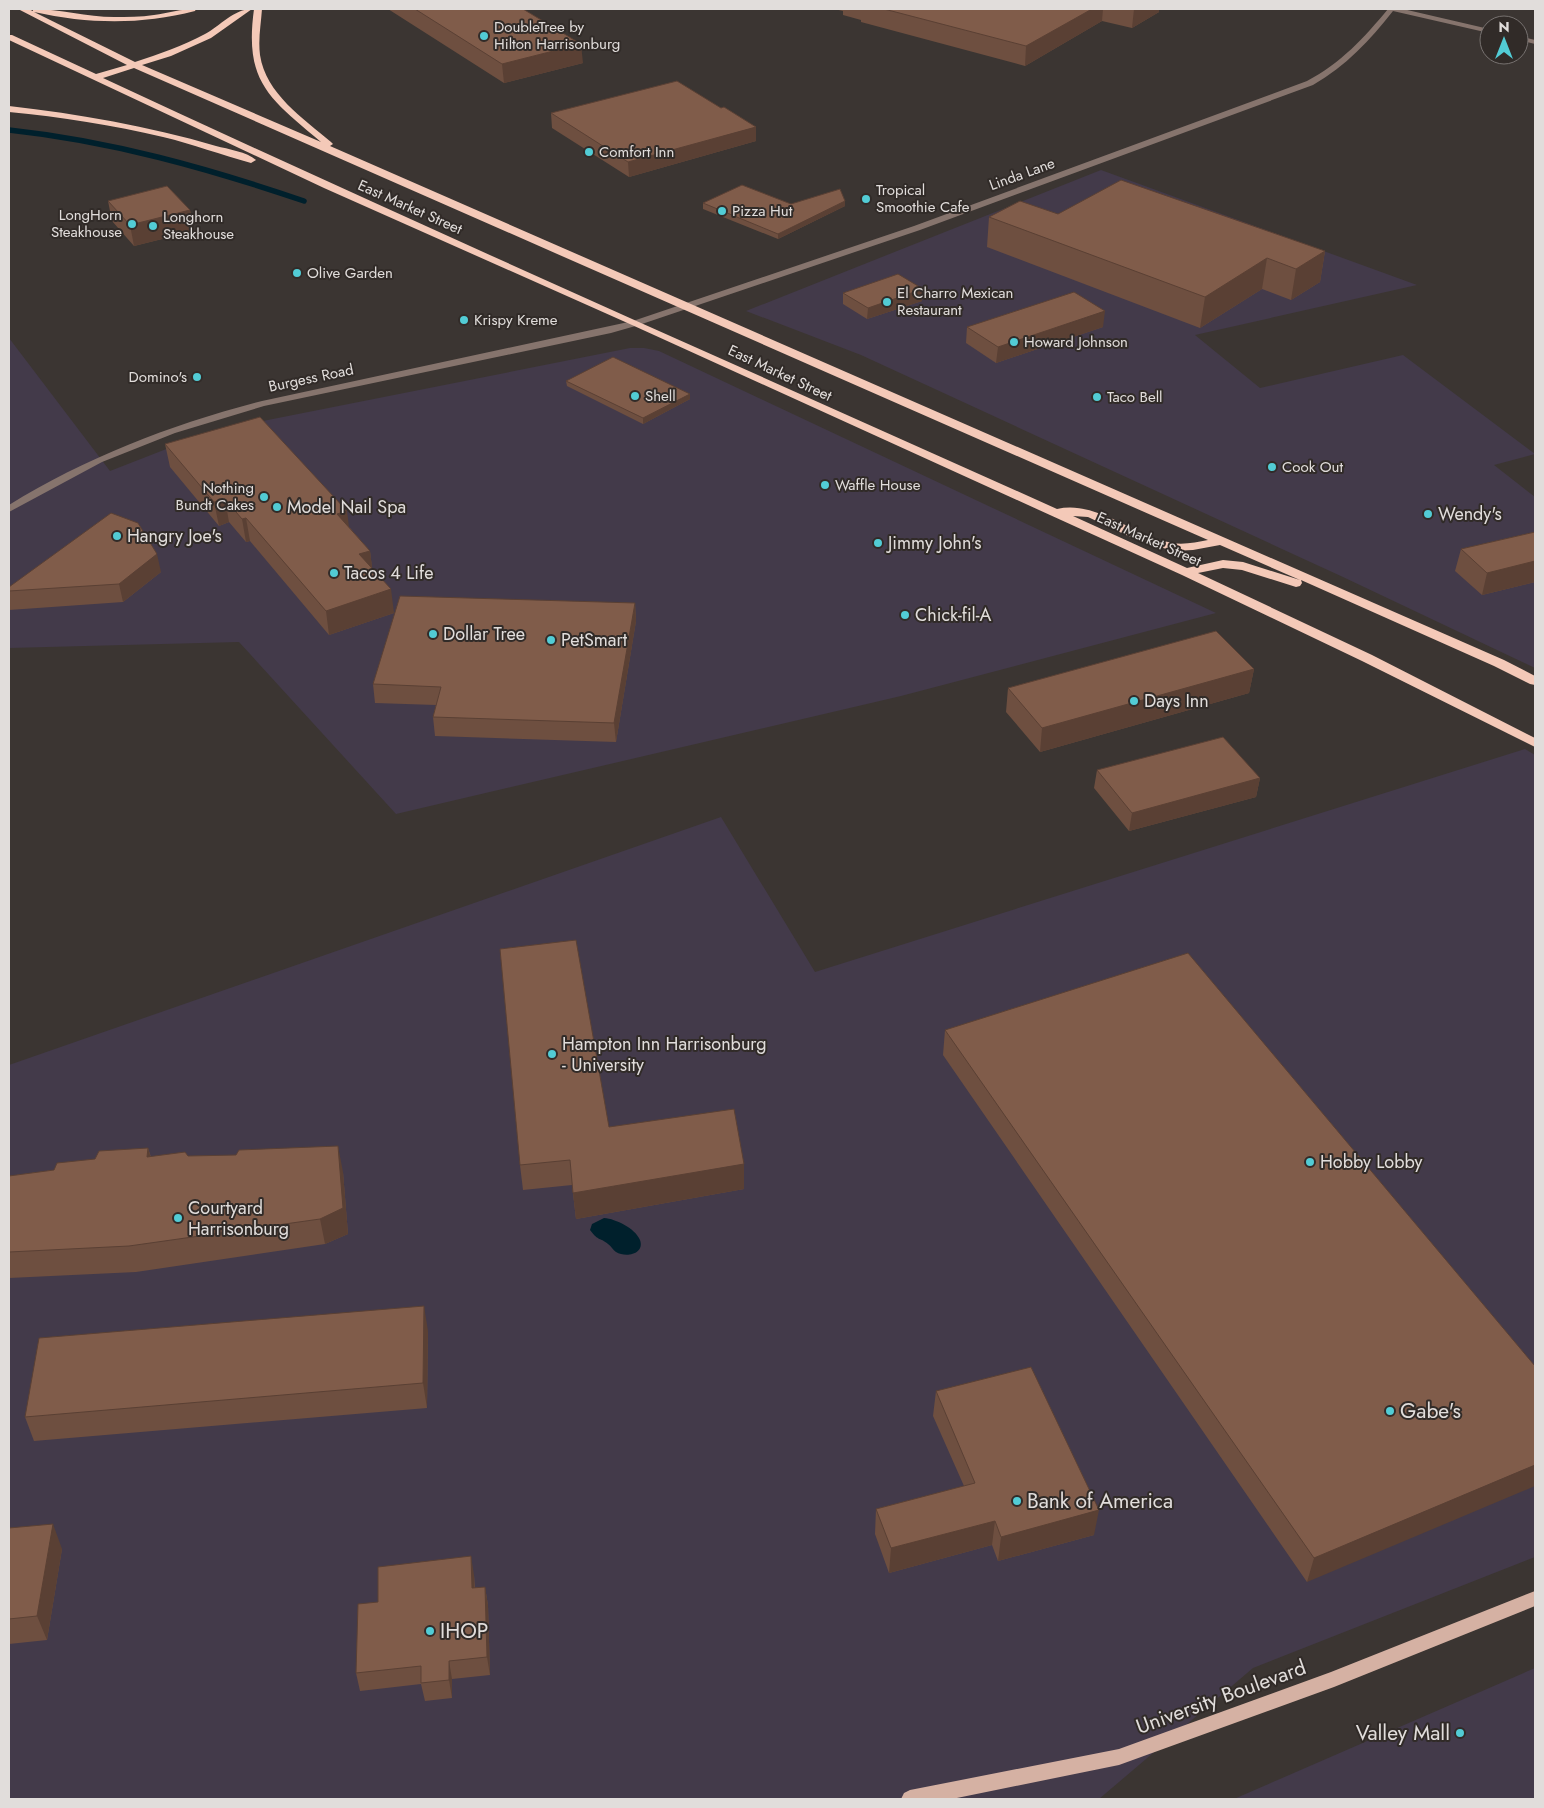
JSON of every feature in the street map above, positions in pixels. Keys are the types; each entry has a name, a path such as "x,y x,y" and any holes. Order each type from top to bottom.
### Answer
{"highway":[{"name":"East Market Street","path":"22,9 136,65 270,125 336,152 687,306 1535,681"},
{"path":"31,9 62,16 118,19 157,16 192,9"},
{"path":"94,78 136,65 208,36 248,9"},
{"path":"258,9 253,46 264,80 281,103 336,152"},
{"name":"East Market Street","path":"9,37 327,186 636,323 1186,572 1367,658 1535,743"},
{"path":"9,109 96,121 179,138 327,186"},
{"path":"1049,510 1090,514 1130,532 1172,547 1193,546 1221,541"},
{"path":"1186,572 1223,564 1243,566 1378,610"}],"main road":[{"name":"University Boulevard","path":"910,1799 1120,1757 1334,1680 1535,1598"}],"street":[{"name":"Linda Lane","path":"636,323 917,228 1296,89 1322,77 1345,62 1361,46 1391,9"},
{"path":"1395,9 1479,29"},
{"name":"Burgess Road","path":"9,509 47,486 99,460 172,431 212,418 262,404 611,330 636,323"}],"shaded area":[{"path":"1101,170 1417,285 1195,335 1260,388 1403,355 1535,454 1494,465 1535,497 1535,668 1343,577 861,355 746,311"},
{"path":"9,338 110,471 192,439 243,425 630,348 659,351 1216,613 901,696 396,814 239,642 9,648"},
{"path":"1525,749 1535,755 1535,1557 1253,1668 1099,1799 9,1799 9,1065 721,817 815,972"},
{"name":"Valley Mall","path":"1535,1668 1535,1799 1234,1799"}],"water":[{"path":"604,1218 614,1220 630,1228 640,1240 640,1249 634,1254 620,1254 595,1236 590,1230 592,1224"}],"building":[{"path":"415,9 523,9 581,44 502,64"},
{"path":"884,9 1092,9 1026,46"},
{"path":"677,81 756,127 628,162 551,113"},
{"path":"1121,180 1325,251 1296,269 1267,258 1205,297 989,217 1020,201 1058,214"},
{"path":"742,185 791,204 840,189 845,201 778,234 703,203"},
{"path":"167,186 190,210 130,225 108,201"},
{"path":"898,274 923,289 868,308 843,293"},
{"path":"1074,292 1105,311 998,347 967,327"},
{"name":"Shell","path":"613,357 690,394 643,418 566,381"},
{"path":"260,417 347,511 337,514 370,551 359,554 391,589 326,611 246,518 242,519 225,499 214,502 165,444"},
{"path":"111,513 138,523 157,554 119,584 9,591 9,587"},
{"path":"1535,532 1535,561 1487,573 1461,549"},
{"path":"400,596 635,603 614,723 433,717 441,687 373,684"},
{"path":"1216,631 1254,669 1042,728 1008,688"},
{"path":"1223,737 1260,778 1132,813 1097,770"},
{"name":"Hampton Inn Harrisonburg - University","path":"576,940 609,1127 734,1109 744,1164 573,1193 570,1160 520,1165 500,949"},
{"path":"1188,953 1535,1366 1535,1465 1314,1558 945,1030"},
{"name":"Courtyard Harrisonburg","path":"338,1146 343,1208 320,1219 129,1246 9,1252 9,1176 54,1170 57,1163 95,1159 99,1151 148,1148 147,1157 185,1152 188,1156 236,1155 239,1150"},
{"path":"424,1306 423,1383 25,1417 39,1338"},
{"path":"1031,1367 1099,1510 1001,1537 995,1521 891,1548 876,1509 975,1483 936,1391"},
{"path":"53,1524 37,1616 9,1619 9,1528"},
{"path":"471,1556 472,1588 485,1587 487,1657 449,1661 449,1680 421,1683 421,1666 356,1673 358,1604 378,1602 378,1567"}],"waterway":[{"path":"9,130 84,141 158,157 304,201"}],"place":[{"name":"DoubleTree by Hilton Harrisonburg","path":"484,36"},
{"name":"Comfort Inn","path":"589,152"},
{"name":"Tropical Smoothie Cafe","path":"866,199"},
{"name":"Pizza Hut","path":"722,211"},
{"name":"LongHorn Steakhouse","path":"132,224"},
{"name":"Longhorn Steakhouse","path":"153,226"},
{"name":"Olive Garden","path":"297,273"},
{"name":"El Charro Mexican Restaurant","path":"887,302"},
{"name":"Krispy Kreme","path":"464,320"},
{"name":"Howard Johnson","path":"1014,342"},
{"name":"Domino's","path":"197,377"},
{"name":"Shell","path":"635,396"},
{"name":"Taco Bell","path":"1097,397"},
{"name":"Cook Out","path":"1272,467"},
{"name":"Waffle House","path":"825,485"},
{"name":"Nothing Bundt Cakes","path":"264,497"},
{"name":"Model Nail Spa","path":"277,507"},
{"name":"Wendy's","path":"1428,514"},
{"name":"Hangry Joe's","path":"117,536"},
{"name":"Jimmy John's","path":"878,543"},
{"name":"Tacos 4 Life","path":"334,573"},
{"name":"Chick-fil-A","path":"905,615"},
{"name":"Dollar Tree","path":"433,634"},
{"name":"PetSmart","path":"551,640"},
{"name":"Days Inn","path":"1134,701"},
{"name":"Hampton Inn Harrisonburg - University","path":"552,1054"},
{"name":"Hobby Lobby","path":"1310,1162"},
{"name":"Courtyard Harrisonburg","path":"178,1218"},
{"name":"Gabe's","path":"1390,1411"},
{"name":"Bank of America","path":"1017,1501"},
{"name":"IHOP","path":"430,1631"},
{"name":"Valley Mall","path":"1460,1733"}]}
